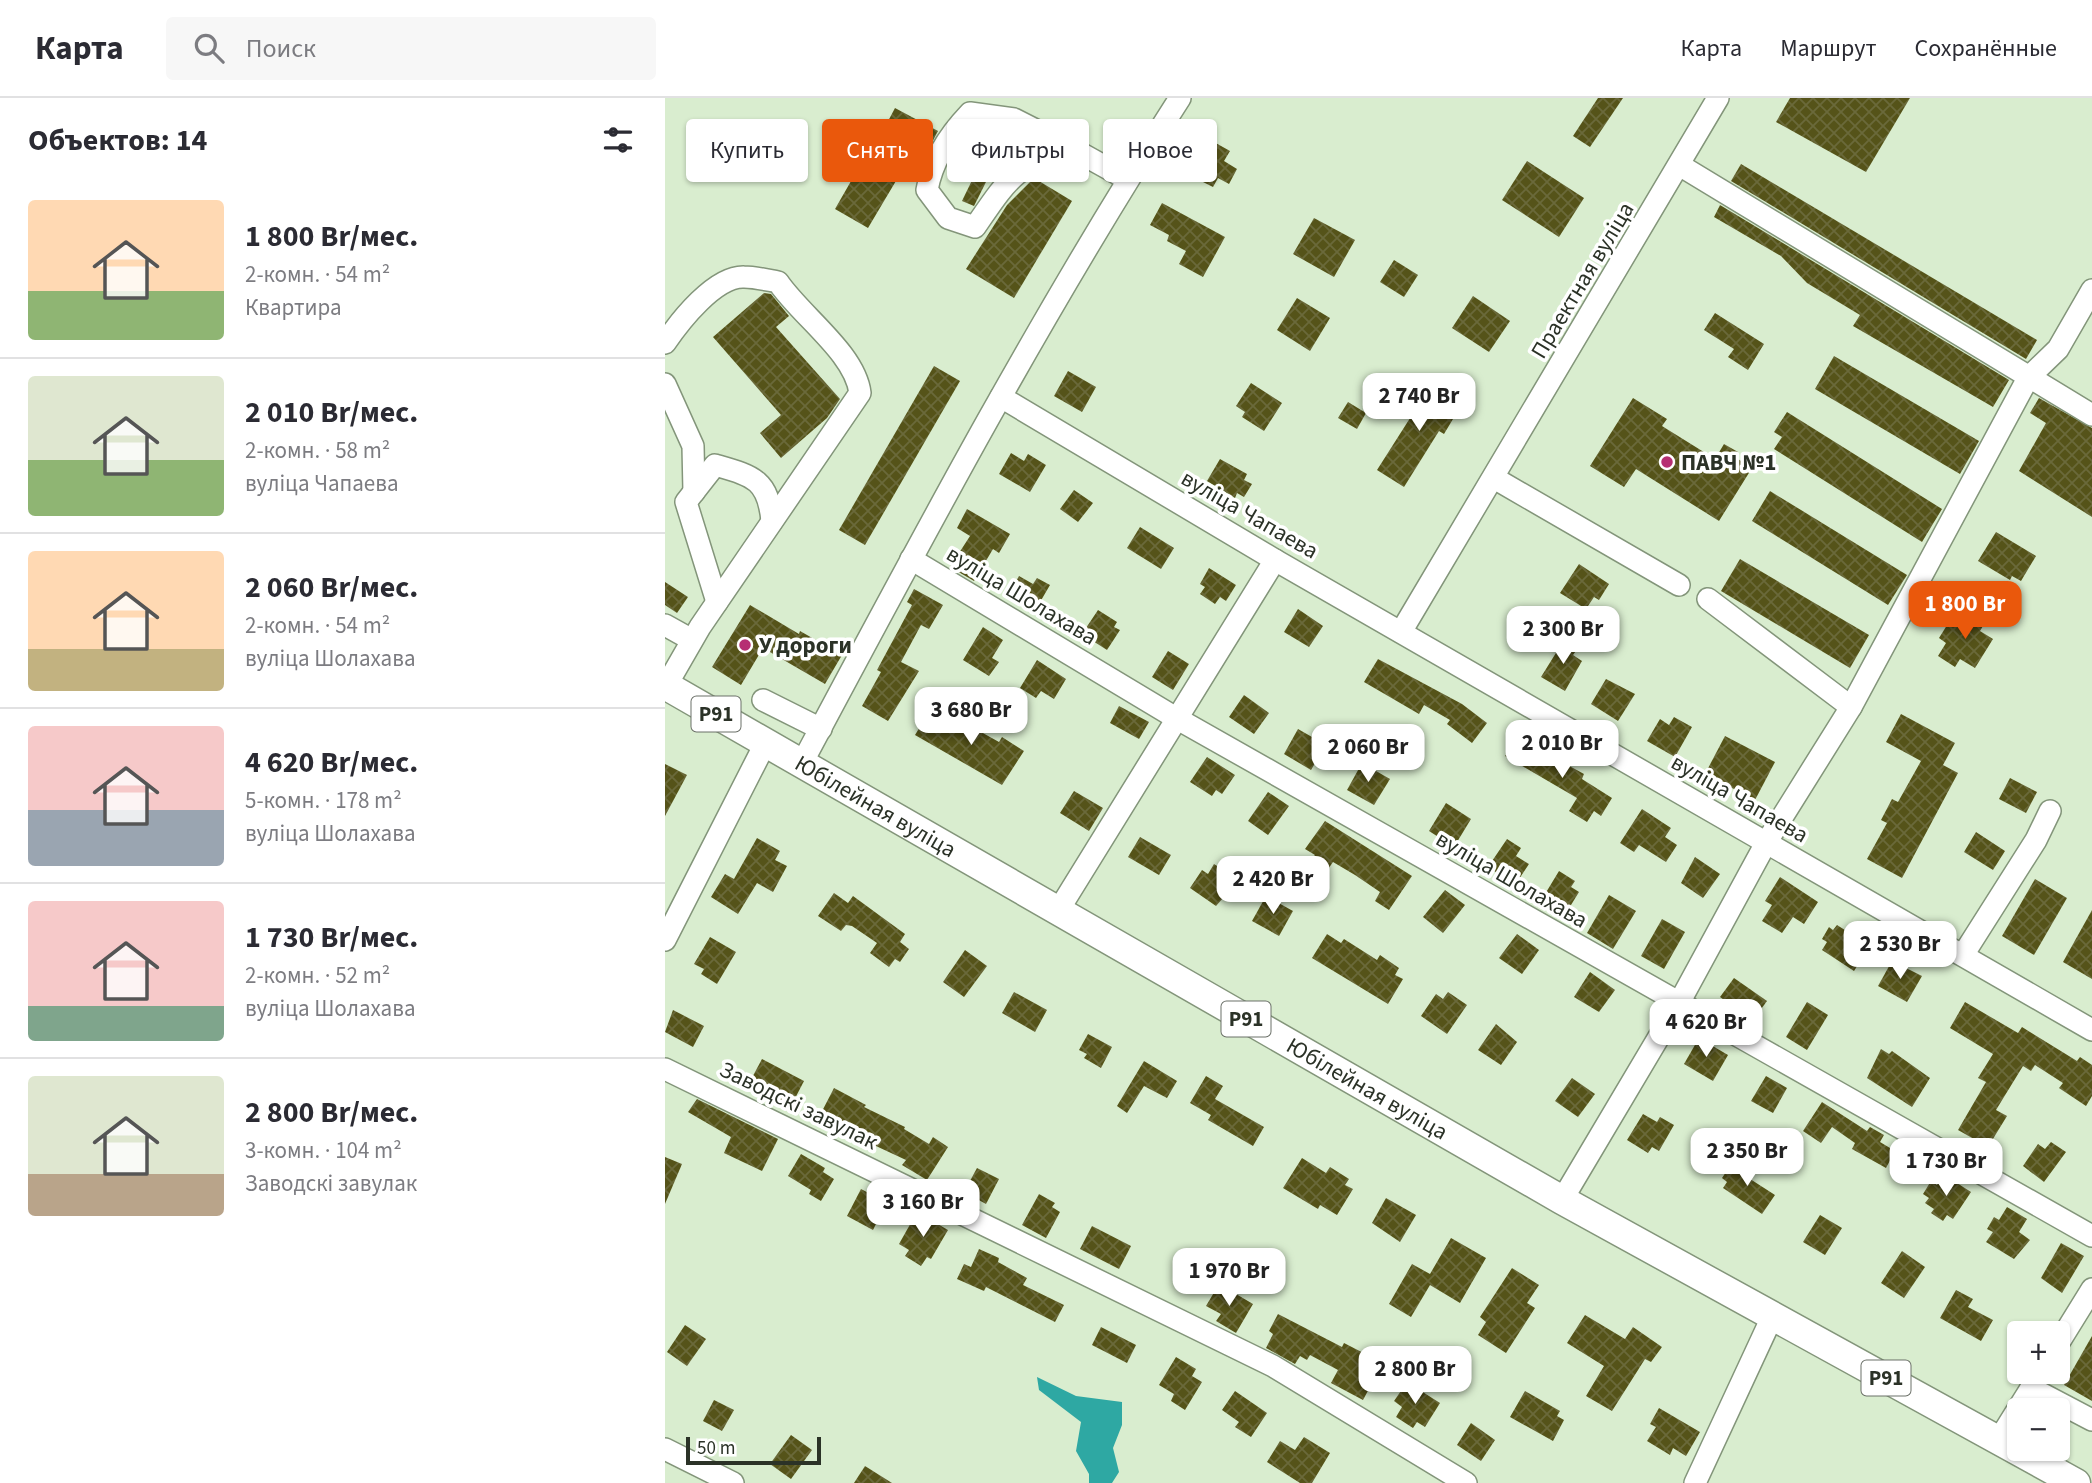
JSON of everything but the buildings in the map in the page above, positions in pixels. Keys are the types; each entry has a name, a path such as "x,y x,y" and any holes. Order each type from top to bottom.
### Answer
{"main road":[{"name":"Юбілейная вуліца","path":"666,686 1562,1200 2076,1483"}],"street":[{"path":"1166,119 1180,98"},
{"name":"Праектная вуліца","path":"1401,632 1681,166 1718,98"},
{"path":"970,113 1014,119 1073,149 1049,156 1008,178 975,227 948,218 927,190 930,172 956,127 970,113"},
{"path":"1681,166 2092,415"},
{"path":"802,763 1001,397 1125,182"},
{"path":"665,343 685,313 712,291 742,276 778,282 791,301 841,353 858,378 860,393 716,602 666,686"},
{"path":"1562,1200 1679,1003 1766,843 1851,707 2028,377 2058,349 2092,290"},
{"path":"665,384 693,446 694,492"},
{"name":"вуліца Чапаева","path":"1001,397 1275,560 2092,1030"},
{"path":"716,602 686,502 715,466 748,474 770,495 772,521"},
{"path":"1494,478 1679,585"},
{"name":"вуліца Шолахава","path":"911,559 1176,718 2092,1236"},
{"path":"1058,911 1275,560"},
{"path":"1709,599 1851,707"},
{"path":"665,625 692,640"},
{"path":"763,699 821,729"},
{"path":"665,940 766,742"},
{"path":"1963,956 2036,840 2050,811"},
{"name":"Заводскі завулак","path":"665,1069 1273,1366 1466,1483"},
{"path":"2070,1325 2092,1289"},
{"path":"1695,1483 1773,1315"},
{"path":"1998,1441 2034,1384"},
{"path":"2042,1384 2092,1420"},
{"path":"665,1449 733,1483"}],"water":[{"path":"1037,1377 1076,1396 1122,1402 1122,1425 1113,1448 1119,1472 1112,1483 1089,1483 1089,1474 1076,1451 1081,1422 1039,1390"}],"place":[{"name":"ПАВЧ №1","path":"1667,462"},
{"name":"У дороги","path":"745,645"}]}
